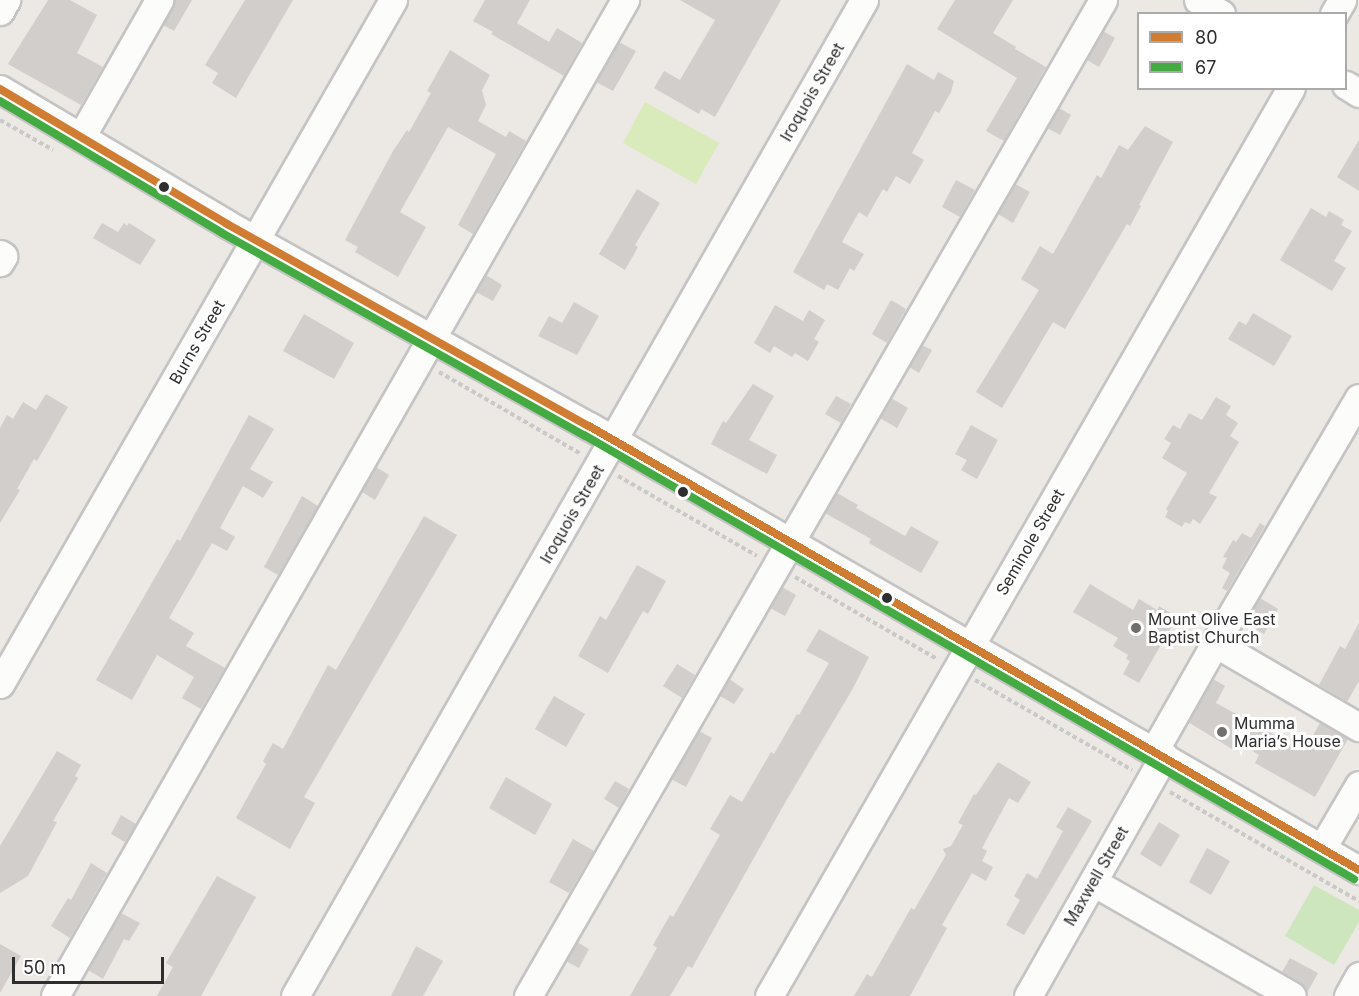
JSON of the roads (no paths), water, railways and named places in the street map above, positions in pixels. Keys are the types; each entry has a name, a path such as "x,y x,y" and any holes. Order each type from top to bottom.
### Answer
{"street":[{"path":"0,11 6,0"},
{"path":"81,137 159,0"},
{"name":"Burns Street","path":"0,684 393,0"},
{"path":"55,996 423,349 625,0"},
{"name":"Iroquois Street","path":"295,996 864,0"},
{"path":"528,996 1103,0"},
{"path":"1198,0 1218,12"},
{"path":"0,88 255,239 423,349 614,441 1359,870"},
{"name":"Seminole Street","path":"769,996 1290,90"},
{"path":"0,254 3,256 0,262"},
{"name":"Maxwell Street","path":"1028,996 1150,781 1159,754 1215,643 1359,398"},
{"path":"1215,643 1359,727"},
{"path":"1322,848 1359,785"},
{"path":"1093,882 1292,996"},
{"path":"1348,996 1359,976"}],"place":[{"name":"Mount Olive East Baptist Church","path":"1136,628"},
{"name":"Mumma Maria’s House","path":"1222,732"}]}
